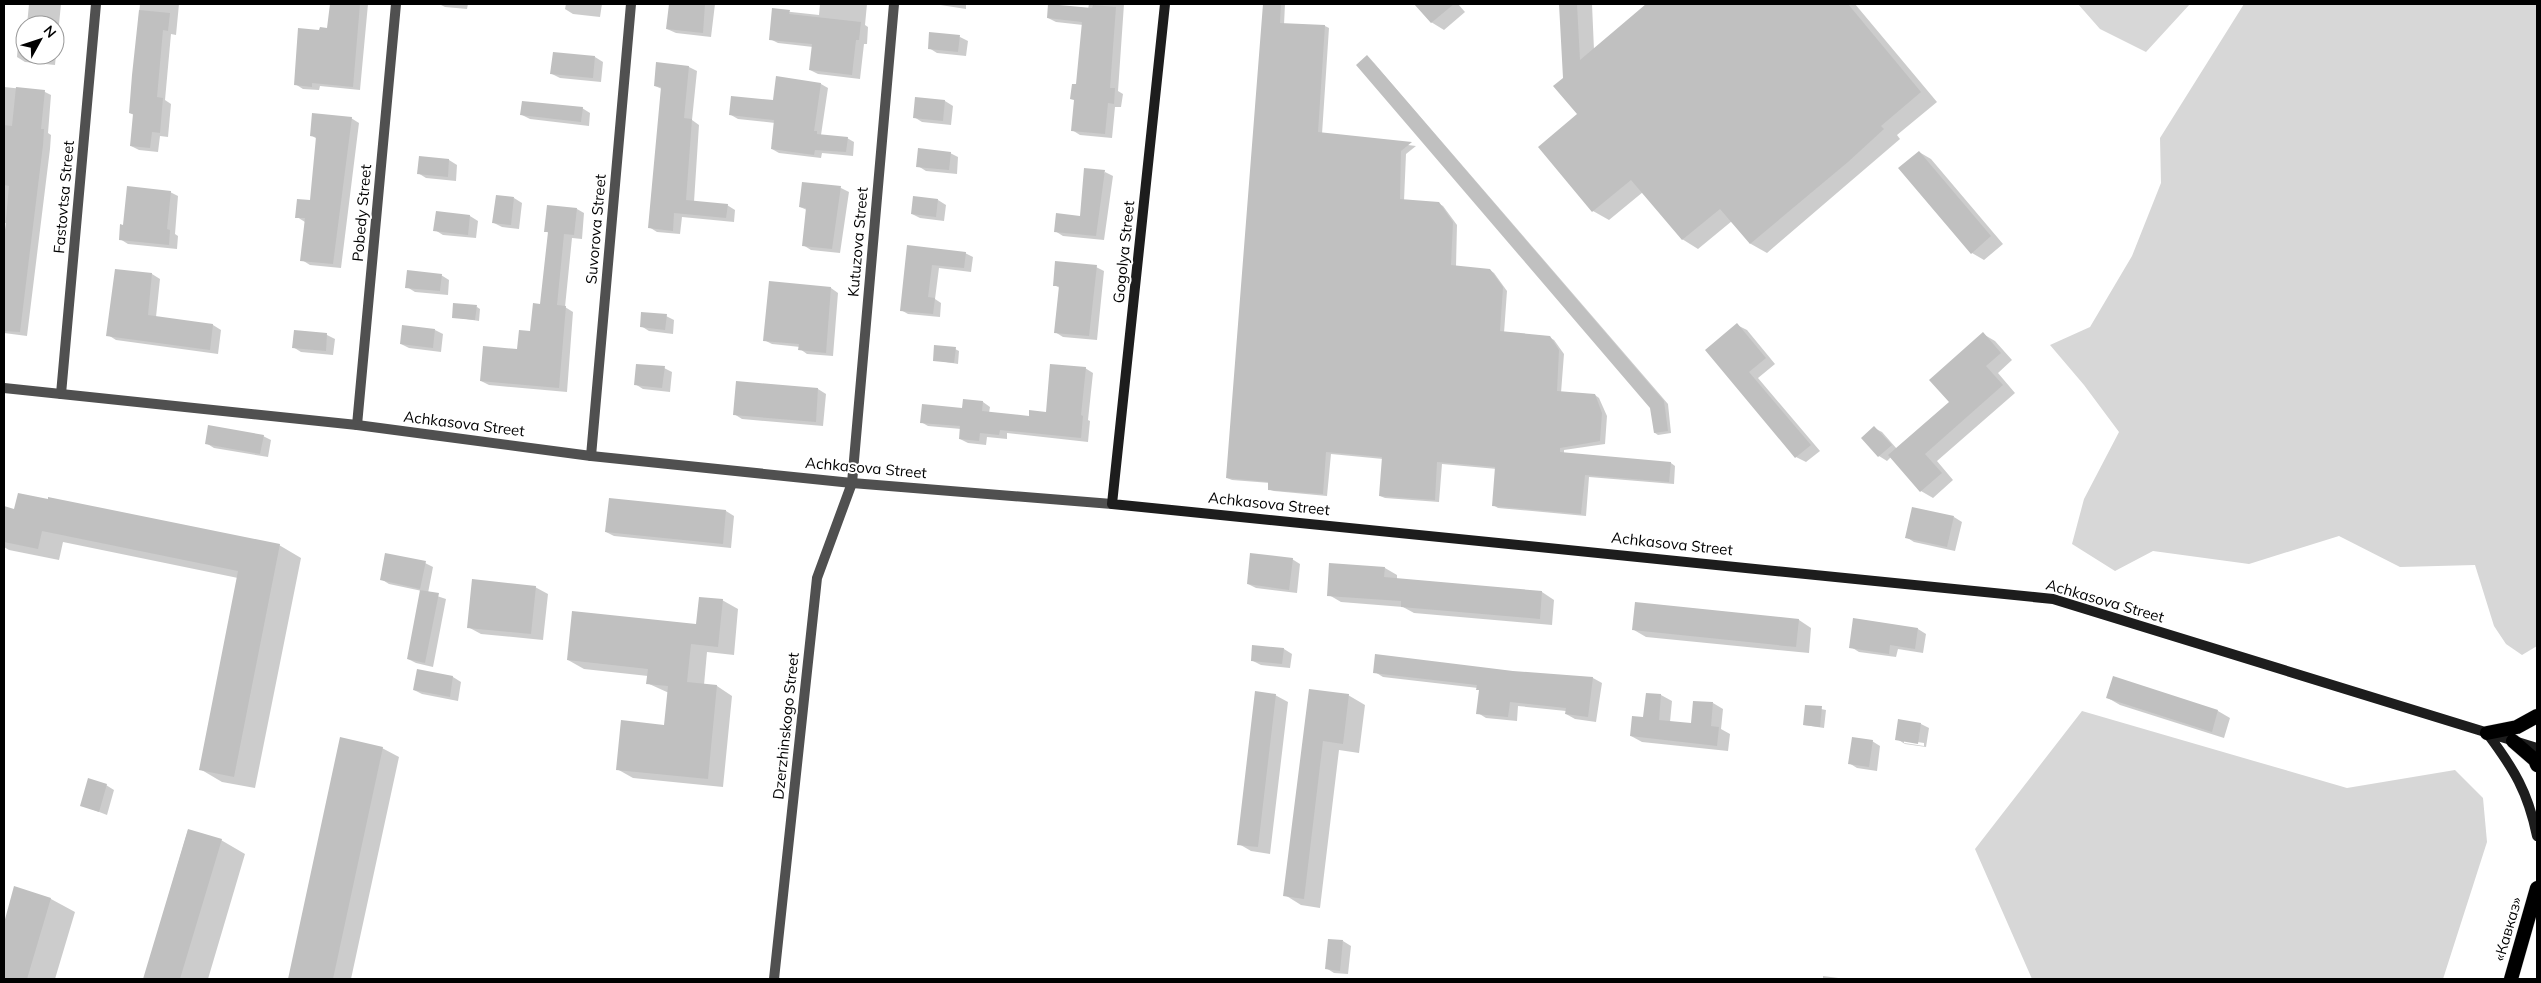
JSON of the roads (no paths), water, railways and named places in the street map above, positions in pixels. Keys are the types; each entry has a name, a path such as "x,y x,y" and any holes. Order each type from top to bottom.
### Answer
{"highway":[{"path":"2487,733 2517,726 2537,716"},
{"path":"2513,741 2537,765"},
{"name":"«Кавказ»","path":"2511,979 2537,888"}],"main road":[{"name":"Gogolya Street","path":"1112,504 1165,4"},
{"name":"Achkasova Street","path":"1112,504 2053,599 2537,748"},
{"path":"2487,733 2510,763 2530,805 2537,836"}],"street":[{"name":"Fastovtsa Street","path":"61,394 96,4"},
{"name":"Pobedy Street","path":"357,425 396,4"},
{"name":"Suvorova Street","path":"591,456 631,4"},
{"name":"Kutuzova Street","path":"852,483 894,4"},
{"name":"Achkasova Street","path":"4,388 357,425 591,456 852,483 1112,504"},
{"name":"Dzerzhinskogo Street","path":"774,979 817,578 852,483"}]}
